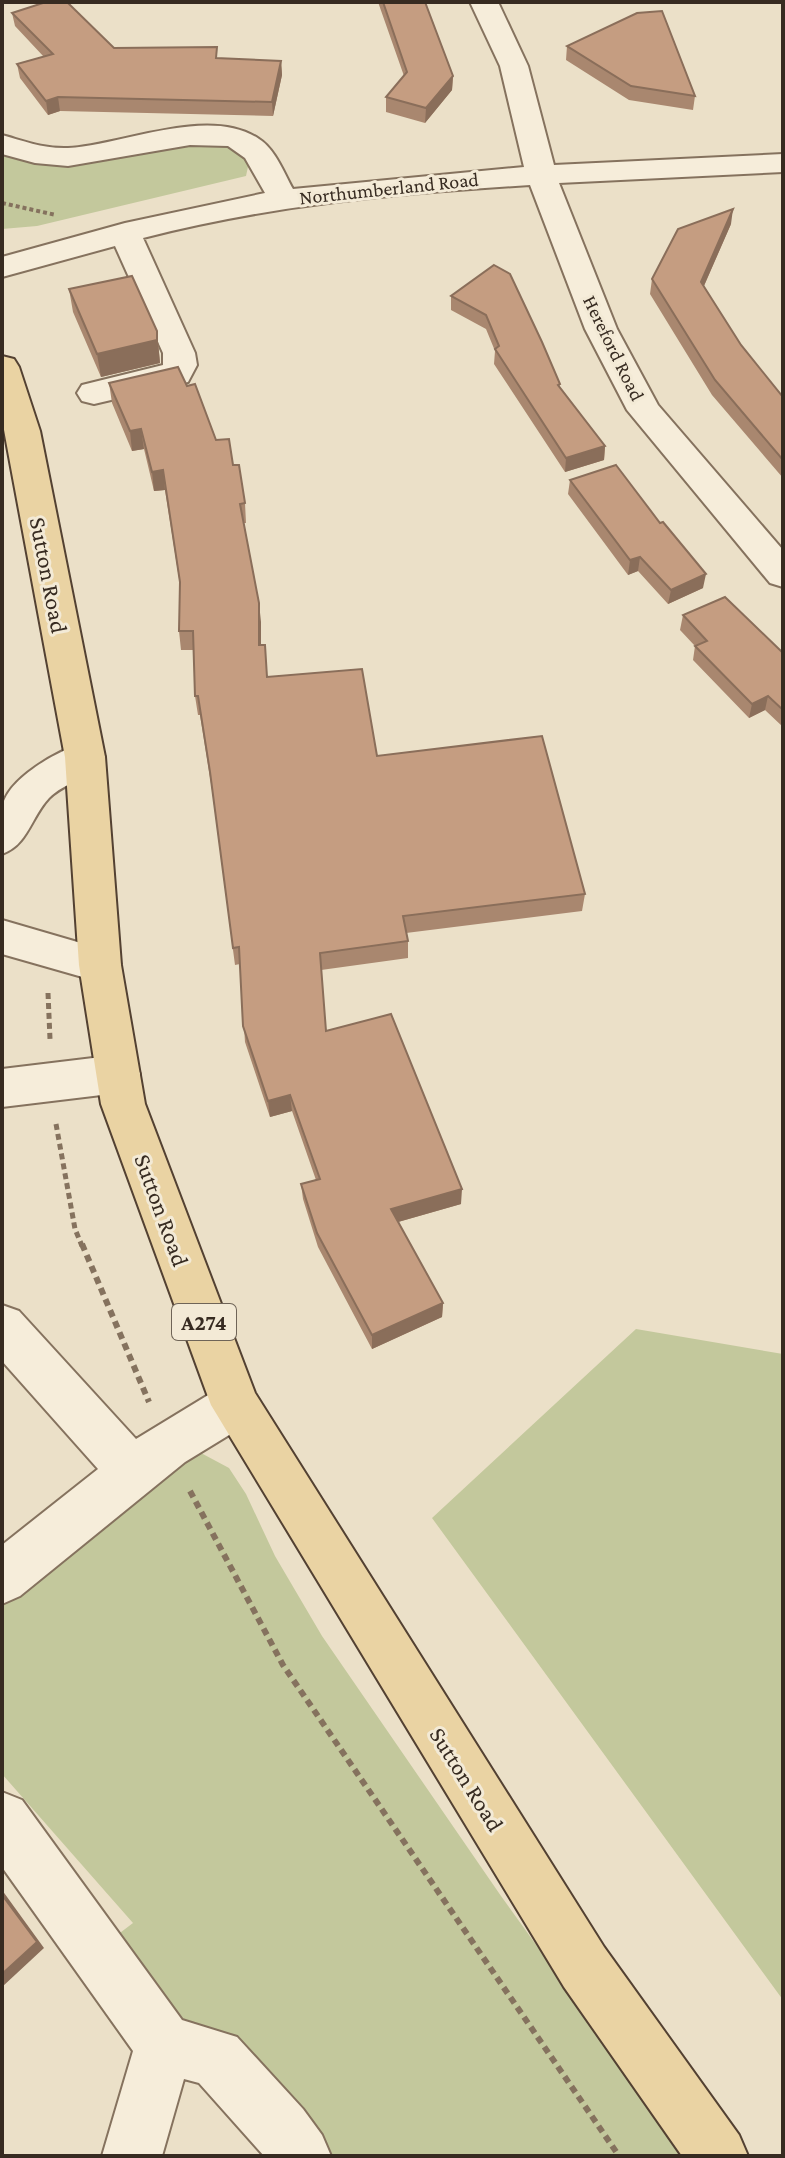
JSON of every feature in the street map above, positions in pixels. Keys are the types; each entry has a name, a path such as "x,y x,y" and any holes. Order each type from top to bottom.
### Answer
{"main road":[{"name":"Sutton Road","path":"2,367 23,431 85,757 100,965 123,1104 235,1405 584,1967 718,2156"}],"street":[{"name":"Hereford Road","path":"484,2 514,66 541,175 601,329 644,410 783,574"},
{"path":"2,144 39,156 70,157 186,136 229,137 250,145 284,199"},
{"name":"Northumberland Road","path":"2,267 125,232 284,199 449,179 783,163"},
{"path":"94,393 176,374 180,365 179,353 125,232"},
{"path":"2,838 36,786 85,757"},
{"path":"2,937 100,965"},
{"path":"2,1088 118,1074"},
{"path":"2,1327 151,1459"},
{"path":"2,1578 151,1459 235,1405"},
{"path":"2,1820 164,2045 216,2058 282,2130 301,2156"},
{"path":"132,2156 164,2045"}],"path":[{"path":"2,203 63,216"},
{"path":"46,952 53,1105 75,1229 151,1459 237,1583 283,1665 619,2156"}],"green space":[{"path":"199,138 238,147 249,162 246,176 37,226 2,229 2,154 43,163"},
{"path":"636,1329 783,1354 783,2000 432,1518"},
{"path":"201,1453 229,1468 322,1636 501,1896 688,2156 313,2156 152,2011 104,1945 133,1923 2,1774 2,1590 172,1456"}],"building":[{"path":"46,2 67,2 114,48 217,47 216,58 281,61 272,102 58,97 46,101 17,64 53,54 12,13"},
{"path":"383,2 425,2 453,76 426,108 386,97 407,72"},
{"path":"662,11 695,96 631,86 567,46 637,13"},
{"path":"733,209 701,282 741,345 783,397 783,460 715,380 652,279 678,229"},
{"path":"494,265 510,274 558,385 605,446 566,458 495,349 499,346 486,315 451,296"},
{"path":"132,276 157,331 157,340 97,354 69,289"},
{"path":"178,367 187,386 195,384 216,440 229,439 233,465 239,465 245,503 240,504 259,603 259,645 265,645 267,677 362,669 377,756 542,736 585,894 403,916 408,941 320,953 326,1031 391,1014 462,1189 391,1209 443,1303 372,1335 317,1233 301,1184 320,1179 290,1095 268,1101 243,1026 239,947 233,948 210,772 198,696 195,696 193,631 179,631 180,582 163,470 152,472 141,429 130,431 109,383"},
{"path":"616,465 660,523 663,522 706,574 671,590 640,557 630,560 570,480"},
{"path":"725,597 783,653 783,710 768,696 752,704 695,646 707,641 683,615"},
{"path":"2,1895 37,1942 2,1974"}]}
